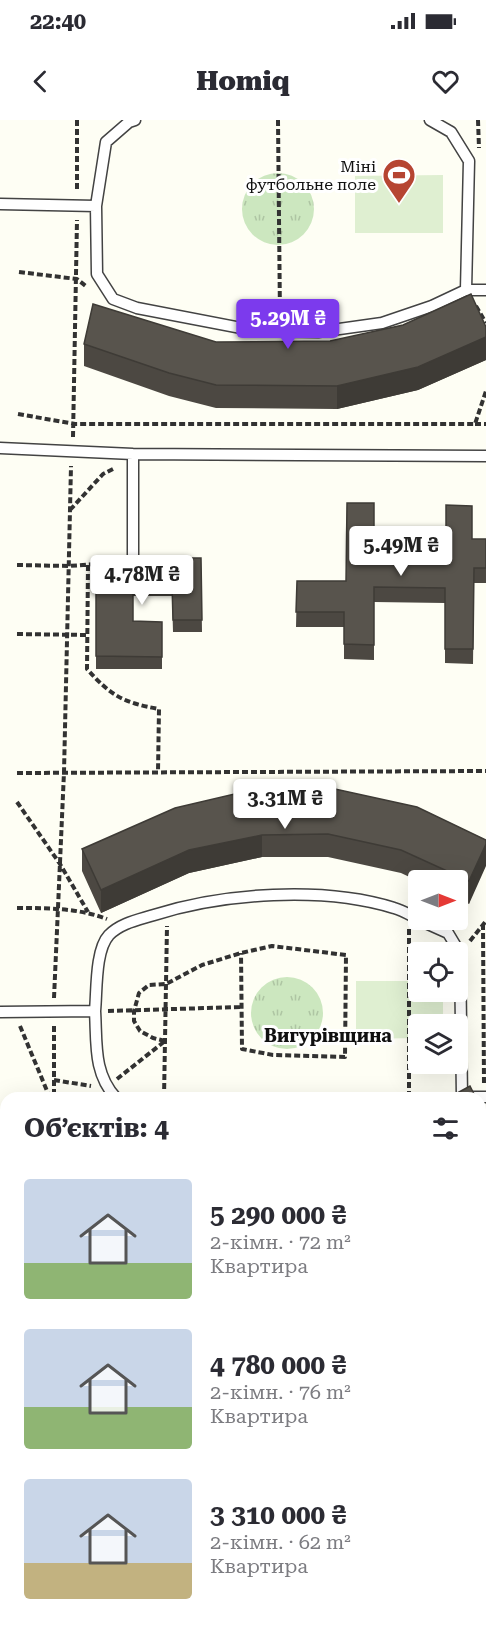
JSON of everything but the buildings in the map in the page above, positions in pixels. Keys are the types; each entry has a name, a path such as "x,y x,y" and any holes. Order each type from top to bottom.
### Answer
{"lane":[{"path":"135,120 129,122 106,142 96,206 97,274 112,299 137,308 257,331 318,332 382,323 432,306 466,290 486,290"},
{"path":"430,120 451,132 470,161 466,290"},
{"path":"0,204 96,206"},
{"path":"0,448 71,451 133,457 486,456"},
{"path":"133,457 133,561"},
{"path":"111,1092 99,1072 95,1011 100,952 107,937 122,925 167,910 231,897 329,895 394,908 408,915"},
{"path":"441,930 448,933 453,942"},
{"path":"460,1002 461,1092"},
{"path":"0,1012 95,1011"}],"path":[{"path":"53,1092 53,1011 68,633 71,451 75,424 77,120"},
{"path":"278,120 280,331"},
{"path":"486,323 476,306 486,332"},
{"path":"475,424 486,391"},
{"path":"18,414 75,424 486,424"},
{"path":"70,510 103,474 133,457"},
{"path":"17,565 69,566 133,561"},
{"path":"88,565 87,669 102,686 131,704 159,709 158,772"},
{"path":"17,634 87,635"},
{"path":"17,773 486,771"},
{"path":"16,802 60,864 88,912"},
{"path":"16,908 88,912 122,925"},
{"path":"164,1092 167,910"},
{"path":"468,943 485,922"},
{"path":"485,922 485,1092"},
{"path":"409,1092 415,930"},
{"path":"165,1041 153,1038 141,1031 134,1021 139,993 149,985 166,984 202,965 241,952 272,946 346,955 345,1057 273,1055 242,1049 241,952"},
{"path":"95,1011 241,1008"},
{"path":"16,1017 49,1092"},
{"path":"54,1080 107,1088 165,1041"}],"green space":[{"path":"278,173 298,179 308,189 314,209 308,229 298,239 278,245 258,239 248,229 242,209 248,189 258,179"},
{"name":"Міні футбольне поле","path":"443,175 443,233 355,233 355,176"},
{"path":"287,977 307,983 317,993 323,1013 317,1033 307,1043 287,1049 267,1043 257,1033 251,1013 257,993 267,983"},
{"path":"356,981 408,981 408,1002 443,1002 443,1014 408,1014 408,1038 356,1039"}],"place":[{"name":"Міні футбольне поле","path":"399,204"}],"district":[{"name":"Вигурівщина","path":"328,1035"}]}
